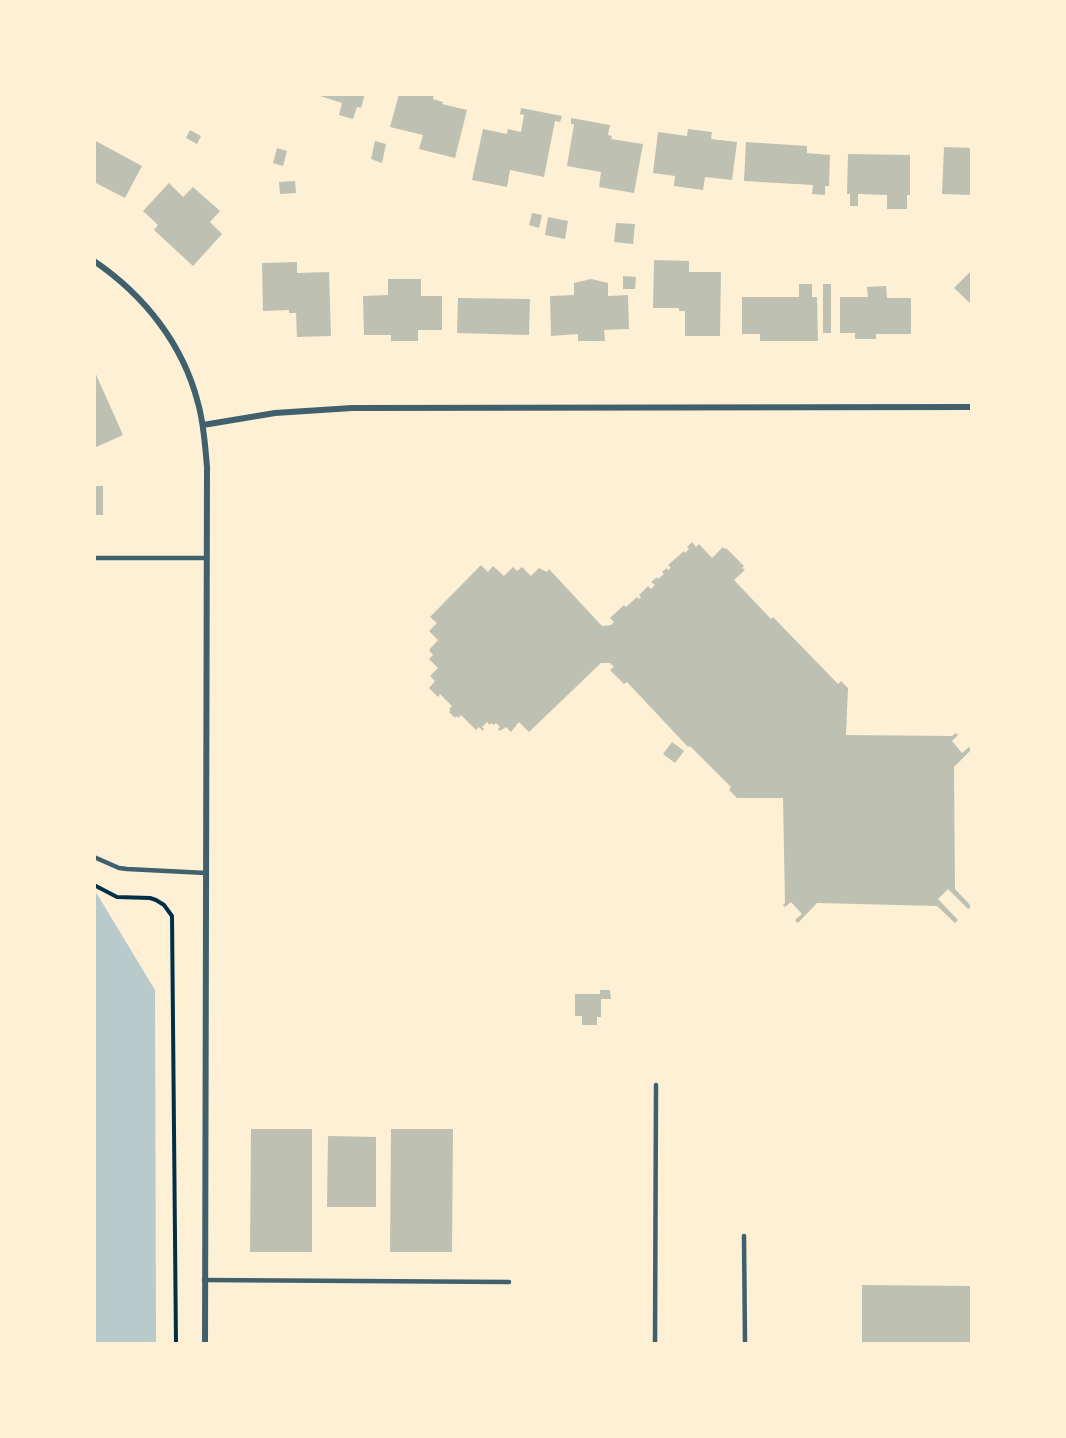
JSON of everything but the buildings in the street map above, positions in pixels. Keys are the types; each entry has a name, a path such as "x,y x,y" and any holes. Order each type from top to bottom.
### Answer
{"street":[{"path":"94,261 113,274 141,300 165,331 184,365 198,401 203,425 207,467 205,1344"},
{"path":"203,425 275,413 352,408 972,407"}],"lane":[{"path":"94,558 207,558"},
{"path":"94,857 119,868 206,873"},
{"path":"655,1344 656,1085"},
{"path":"744,1236 745,1344"},
{"path":"204,1280 509,1282"}],"path":[{"path":"94,885 117,897 156,900 164,905 172,916 176,1344"}],"shaded area":[{"path":"95,892 155,990 156,1343 95,1343"}]}
